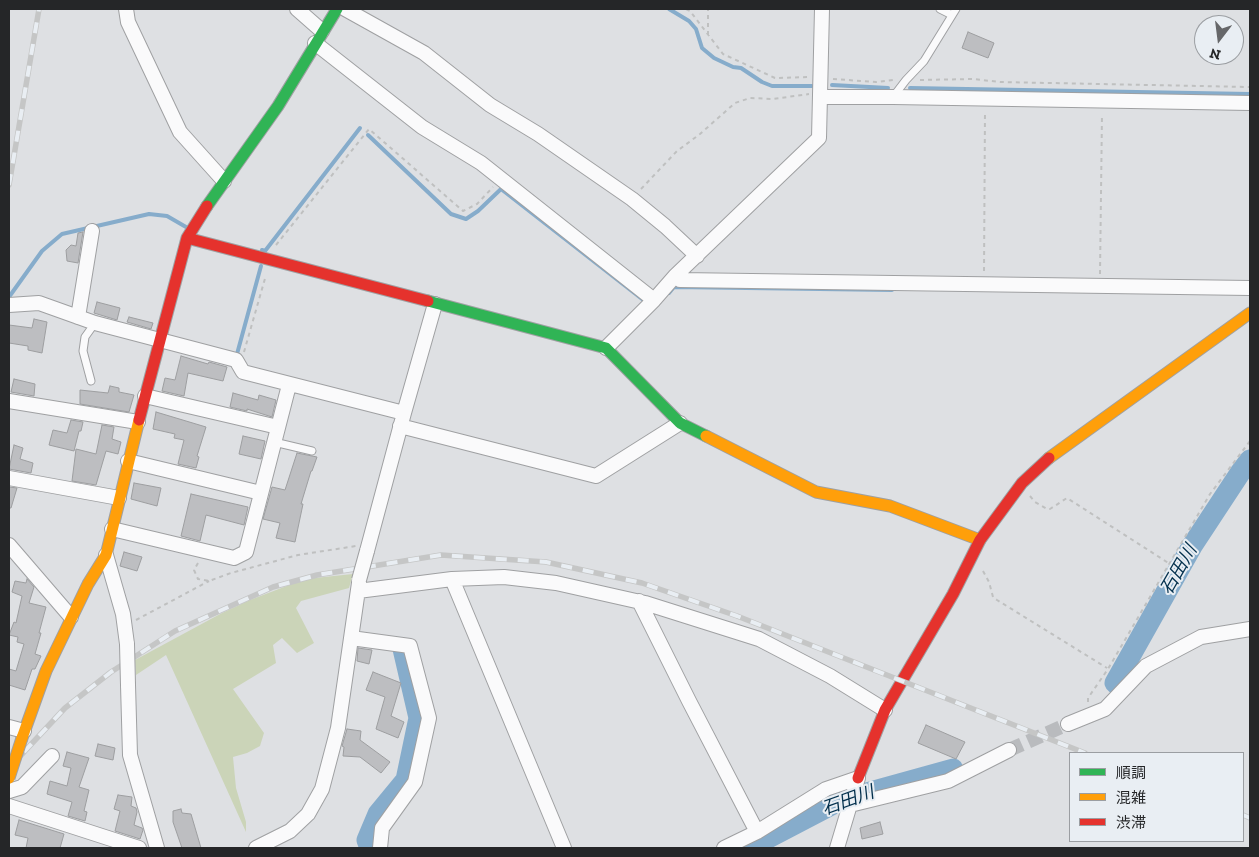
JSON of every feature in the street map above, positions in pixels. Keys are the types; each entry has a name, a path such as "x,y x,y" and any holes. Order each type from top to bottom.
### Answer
{"street":[{"path":"126,9 128,22 180,132 224,181"},
{"path":"297,9 322,31"},
{"path":"9,778 46,671 88,584 106,555 128,461 187,238 224,181 278,106 337,9"},
{"path":"345,9 424,53 490,105 538,134 632,199 697,256"},
{"path":"606,348 675,276 819,138 822,9"},
{"path":"315,43 422,127 482,163 654,300"},
{"path":"821,95 1250,103"},
{"path":"78,317 92,231"},
{"path":"187,238 606,348 680,423 816,492 890,506 980,540"},
{"path":"675,276 680,280 1250,288"},
{"path":"9,304 39,303 95,323 236,360 243,372 596,476 680,423"},
{"path":"256,848 290,831 308,814 322,789 338,728 359,586 402,420 435,304"},
{"path":"837,848 857,783 885,710 953,594 980,540 1020,485 1050,457 1250,313"},
{"path":"112,528 234,558 246,552 289,384"},
{"path":"145,396 278,427"},
{"path":"9,401 138,422"},
{"path":"128,461 261,493"},
{"path":"9,478 119,498"},
{"path":"9,546 71,617"},
{"path":"106,555 123,614 127,644 130,755 157,848"},
{"path":"359,586 504,577 556,583 639,601 759,639 830,676 885,710"},
{"path":"452,579 564,848"},
{"path":"639,601 688,701 757,832"},
{"path":"1068,724 1105,709 1146,666 1202,637 1250,629"},
{"path":"351,638 410,646 429,718 415,782 382,828 380,848"},
{"path":"9,726 23,734"},
{"path":"850,805 948,781 1009,750"},
{"path":"9,791 22,787 52,756"},
{"path":"724,848 757,832 826,789 857,783"},
{"path":"9,806 139,848"}],"lane":[{"path":"893,97 924,61 954,12 940,9"},
{"path":"91,381 83,351 85,337 95,323"},
{"path":"274,442 312,451"}],"path":[{"path":"686,9 690,11 723,54 775,78 821,76 876,82 973,79 1000,82 1250,87"},
{"path":"708,9 708,35"},
{"path":"632,199 677,151 740,101 750,98 773,99 821,95"},
{"path":"984,284 985,98"},
{"path":"1099,286 1102,101"},
{"path":"240,366 272,249 369,129 463,212 477,204 494,186"},
{"path":"1086,717 1088,698 1108,669 1210,494 1250,441"},
{"path":"1020,485 1035,502 1047,509 1067,498 1170,564"},
{"path":"125,628 209,581 231,573 332,548 368,548"},
{"path":"203,550 194,570 198,579 209,581"},
{"path":"971,558 986,577 993,597 1108,669"}],"green space":[{"path":"353,574 349,588 301,601 296,608 314,643 297,653 282,638 273,645 276,663 233,689 264,733 260,746 247,753 233,757 236,788 246,822 246,832 166,655 136,675 135,660 250,600 305,579"}],"building":[{"path":"968,32 994,43 988,58 962,48"},
{"path":"83,232 78,263 67,261 66,250 71,245 76,246 78,233"},
{"path":"97,302 120,308 117,320 94,313"},
{"path":"129,317 153,323 151,329 127,322"},
{"path":"34,319 47,322 42,353 28,350 28,346 9,343 9,325 32,328"},
{"path":"181,356 208,364 209,362 227,367 223,381 188,373 184,396 162,391 165,378 175,380"},
{"path":"14,379 35,384 34,396 11,392"},
{"path":"110,386 119,388 119,392 134,395 129,412 80,404 80,390 108,393"},
{"path":"233,393 258,400 259,395 276,400 272,417 247,409 247,411 230,407"},
{"path":"156,412 206,427 197,456 199,457 196,468 178,464 184,440 174,438 175,434 153,429"},
{"path":"71,420 83,422 74,451 49,445 53,430 67,433"},
{"path":"102,425 114,427 112,439 121,442 118,454 106,451 96,485 72,481 76,449 96,454"},
{"path":"243,436 265,441 261,459 239,454"},
{"path":"14,445 23,448 20,459 33,463 31,473 9,469"},
{"path":"297,453 317,457 301,504 303,504 295,542 276,538 280,523 263,519 272,487 285,490"},
{"path":"134,483 161,488 157,506 131,499"},
{"path":"9,487 17,488 11,508 9,508"},
{"path":"191,494 248,507 244,525 206,515 200,541 181,536"},
{"path":"124,552 142,557 137,571 120,566"},
{"path":"27,579 34,587 29,603 46,607 35,654 41,656 35,669 32,669 25,690 9,685 9,669 16,671 24,644 17,642 18,637 9,635 14,622 16,623 22,596 12,592 15,581 26,583"},
{"path":"358,648 372,650 369,664 357,661"},
{"path":"373,672 401,683 391,716 404,722 398,738 376,729 385,697 366,690"},
{"path":"926,725 965,742 956,759 918,743"},
{"path":"347,729 361,731 360,740 390,762 381,773 360,757 343,756 344,747 342,746"},
{"path":"98,744 115,748 113,760 95,756"},
{"path":"67,752 89,758 79,787 89,790 84,811 87,812 85,821 68,816 72,802 47,794 50,781 67,786 71,768 63,766"},
{"path":"118,795 132,797 131,806 136,808 137,812 134,825 143,830 140,839 115,831 120,811 114,809"},
{"path":"181,809 182,813 191,814 201,848 182,848 173,822 173,811"},
{"path":"19,820 64,834 60,848 26,848 28,838 15,835"},
{"path":"880,822 883,834 862,839 860,828"}],"waterway":[{"path":"669,9 689,21 696,29 702,48 714,58 733,67 741,68 762,82 772,86 812,86"},
{"path":"832,85 888,88"},
{"path":"910,88 1250,94"},
{"path":"262,250 265,251 360,128"},
{"path":"368,135 451,214 466,219 478,211 501,189 642,299"},
{"path":"9,297 42,251 62,234 149,214 167,216 186,227"},
{"path":"237,354 261,266"},
{"path":"669,293 674,287 892,290"},
{"name":"石田川","path":"1115,683 1192,546 1250,460"},
{"path":"370,848 367,840 378,814 406,780 419,718 403,649"},
{"name":"石田川","path":"749,848 841,800 953,769"}],"tunnel":[{"path":"1009,750 1068,724"}],"railway":[{"path":"9,185 39,9"},
{"path":"9,768 65,708 111,672 175,631 273,587 317,575 441,555 546,562 642,583 737,616 1082,752"},
{"path":"1244,815 1250,818"}],"traffic: fast":[{"path":"207,206 278,106 337,9"},
{"path":"428,301 606,348 680,423 706,436"}],"traffic: slow":[{"path":"1049,458 1250,313"},
{"path":"22,738 46,671 88,584 106,555 139,420"},
{"path":"706,436 816,492 890,506 980,540"},
{"path":"9,778 22,738"}],"traffic: jam":[{"path":"139,420 187,238 207,206"},
{"path":"187,238 428,301"},
{"path":"858,778 885,710 953,594 980,540 1022,483 1049,458"}]}
